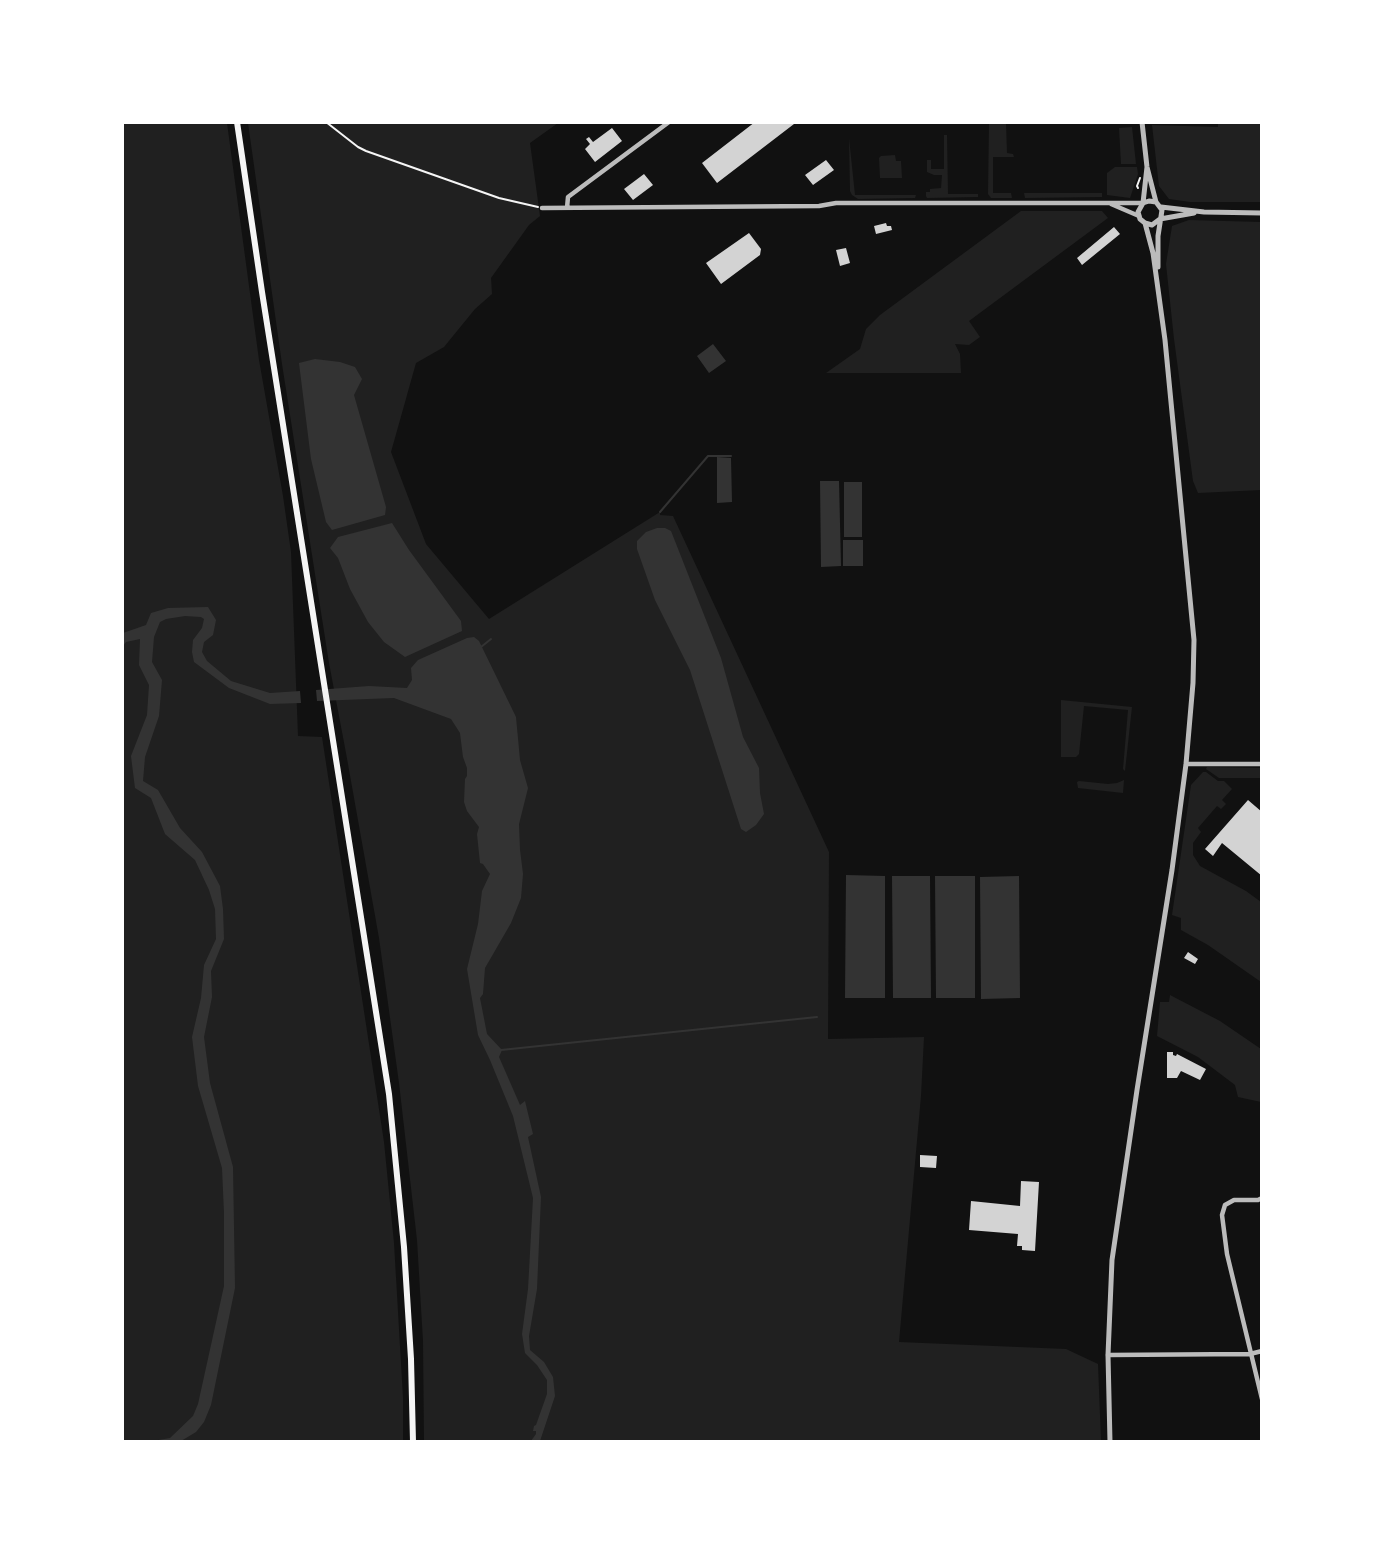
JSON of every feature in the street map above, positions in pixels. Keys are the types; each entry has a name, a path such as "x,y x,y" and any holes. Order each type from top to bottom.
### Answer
{"main road":[{"path":"237,122 389,1094 404,1247 413,1441"}],"street":[{"path":"568,208 568,197 668,122"},
{"path":"1142,122 1147,167 1163,213 1157,254 1158,287"},
{"path":"1139,215 1147,167"},
{"path":"542,208 1149,201 1204,212"},
{"path":"1107,202 1139,215 1149,235 1158,287 1194,640 1186,764 1172,870 1112,1260 1108,1355 1110,1441"},
{"path":"1145,223 1152,225 1160,219 1204,212 1262,212"},
{"path":"1186,764 1262,764"},
{"path":"1262,1198 1234,1200 1225,1205 1222,1215 1227,1254 1262,1399"},
{"path":"1108,1355 1250,1354 1262,1351"}],"path":[{"path":"326,122 366,151 499,198 542,208"},
{"path":"1140,190 1137,186 1141,173"}],"shaded area":[{"path":"123,123 227,123 259,360 291,552 298,736 322,737 384,1142 394,1243 403,1441 123,1441"},
{"path":"248,123 558,123 530,143 540,216 529,225 491,278 492,294 475,309 444,347 416,363 391,452 426,544 489,619 660,512 660,515 673,516 829,852 828,1039 924,1037 899,1342 1066,1349 1098,1364 1101,1441 424,1441 423,1341 417,1240 399,1083 379,938 329,663 282,364"},
{"path":"989,123 1006,123 1007,153 1013,154 1014,157 993,157 993,193 1011,193 1012,198 991,198 988,194"},
{"path":"1218,123 1261,123 1261,202 1190,202 1169,199 1159,186 1152,125 1218,127"},
{"path":"1132,127 1136,164 1121,164 1119,128"},
{"path":"944,135 947,135 948,194 978,194 978,197 927,198 926,192 930,192 930,189 941,188 942,175 927,172 927,160 931,160 931,169 944,169"},
{"path":"849,138 855,195 916,195 915,198 858,199 852,195"},
{"path":"895,155 896,161 901,161 902,178 880,178 879,158"},
{"path":"1115,167 1137,167 1138,174 1130,198 1107,195 1107,173"},
{"path":"1024,193 1102,193 1102,197 1025,198"},
{"path":"1021,211 1102,211 1108,218 969,321 980,337 969,345 955,344 960,354 961,373 826,373 860,349 866,329 880,315"},
{"path":"1189,220 1261,222 1261,490 1198,493 1193,481 1166,264 1172,226"},
{"path":"713,344 726,361 709,373 697,356"},
{"path":"315,359 355,367 362,379 354,395 386,507 385,515 332,530 326,522 311,459 299,363"},
{"path":"717,457 731,458 732,502 717,503"},
{"path":"820,481 839,481 841,566 821,567"},
{"path":"844,482 862,482 862,537 844,537"},
{"path":"392,523 461,621 462,631 405,657 384,642 368,622 350,589 338,558 330,548 338,537"},
{"path":"657,528 671,531 721,658 743,737 759,768 764,814 756,825 746,832 741,829 690,670 655,600 637,549 637,541 646,532"},
{"path":"843,540 863,540 863,566 843,566"},
{"path":"208,607 216,620 213,635 204,642 202,652 207,661 231,681 270,693 300,691 301,703 270,704 229,688 194,662 193,640 202,628 204,619 201,617 185,616 160,622 154,637 152,662 162,680 159,716 145,757 143,781 158,790 180,828 202,852 220,886 224,939 211,971 212,997 204,1037 210,1083 233,1167 235,1288 211,1405 204,1422 196,1432 181,1441 153,1441 170,1438 193,1416 224,1286 222,1168 198,1086 192,1037 201,998 204,965 216,939 215,909 195,860 165,834 151,798 135,788 131,756 147,715 149,685 139,665 140,639 126,642 123,646 123,633 146,625 151,613 168,608"},
{"path":"474,637 479,641 516,717 520,760 528,788 519,824 523,874 521,898 511,923 485,968 483,994 480,998 487,1034 502,1050 499,1057 520,1105 525,1101 533,1134 528,1137 541,1197 537,1289 529,1336 530,1350 544,1362 553,1377 555,1396 540,1441 531,1441 536,1434 536,1431 533,1431 534,1426 547,1394 547,1380 525,1353 522,1334 528,1289 533,1198 513,1116 478,1035 467,969 478,924 482,891 490,874 480,863 477,834 479,827 464,802 467,768 460,733 451,719 394,698 317,701 316,690 369,686 407,688 412,680 411,668 418,660"},
{"path":"1061,700 1132,707 1125,771 1128,710 1084,706 1079,754 1076,757 1061,757"},
{"path":"1261,768 1261,778 1219,778 1206,769"},
{"path":"1203,772 1218,781 1224,781 1232,789 1222,800 1226,804 1221,809 1217,806 1198,828 1201,832 1193,843 1193,855 1200,866 1261,902 1261,982 1208,945 1181,930 1181,918 1172,915 1191,785"},
{"path":"1124,780 1123,793 1078,788 1077,782 1108,784"},
{"path":"846,875 885,876 885,998 845,998"},
{"path":"892,876 930,876 931,998 893,998"},
{"path":"935,876 975,876 975,998 936,998"},
{"path":"1019,876 1020,998 981,999 980,877"},
{"path":"1170,995 1220,1021 1261,1049 1261,1102 1238,1097 1235,1085 1198,1057 1157,1036 1160,1002 1169,1002"}],"building":[{"path":"755,122 794,124 717,183 702,163"},
{"path":"612,128 622,141 595,162 585,149 590,144 586,139 589,137 593,142"},
{"path":"826,160 834,170 813,185 805,175"},
{"path":"644,174 653,185 633,200 624,189"},
{"path":"886,223 892,230 876,234 874,226"},
{"path":"1114,227 1120,234 1082,265 1077,258"},
{"path":"749,233 761,249 760,255 721,284 706,263"},
{"path":"846,248 850,263 840,266 836,250"},
{"path":"1248,800 1262,812 1262,876 1222,843 1213,856 1205,849"},
{"path":"1188,952 1198,959 1195,964 1184,958"},
{"path":"1167,1052 1173,1052 1173,1055 1177,1054 1206,1069 1200,1080 1181,1071 1177,1078 1167,1078"},
{"path":"920,1155 937,1156 936,1168 920,1167"},
{"path":"1021,1181 1039,1182 1035,1251 1022,1250 1022,1246 1017,1246 1018,1234 969,1230 971,1201 1020,1206"}],"waterway":[{"path":"660,512 708,456 731,456"},
{"path":"481,647 491,639"},
{"path":"501,1050 817,1017"}]}
